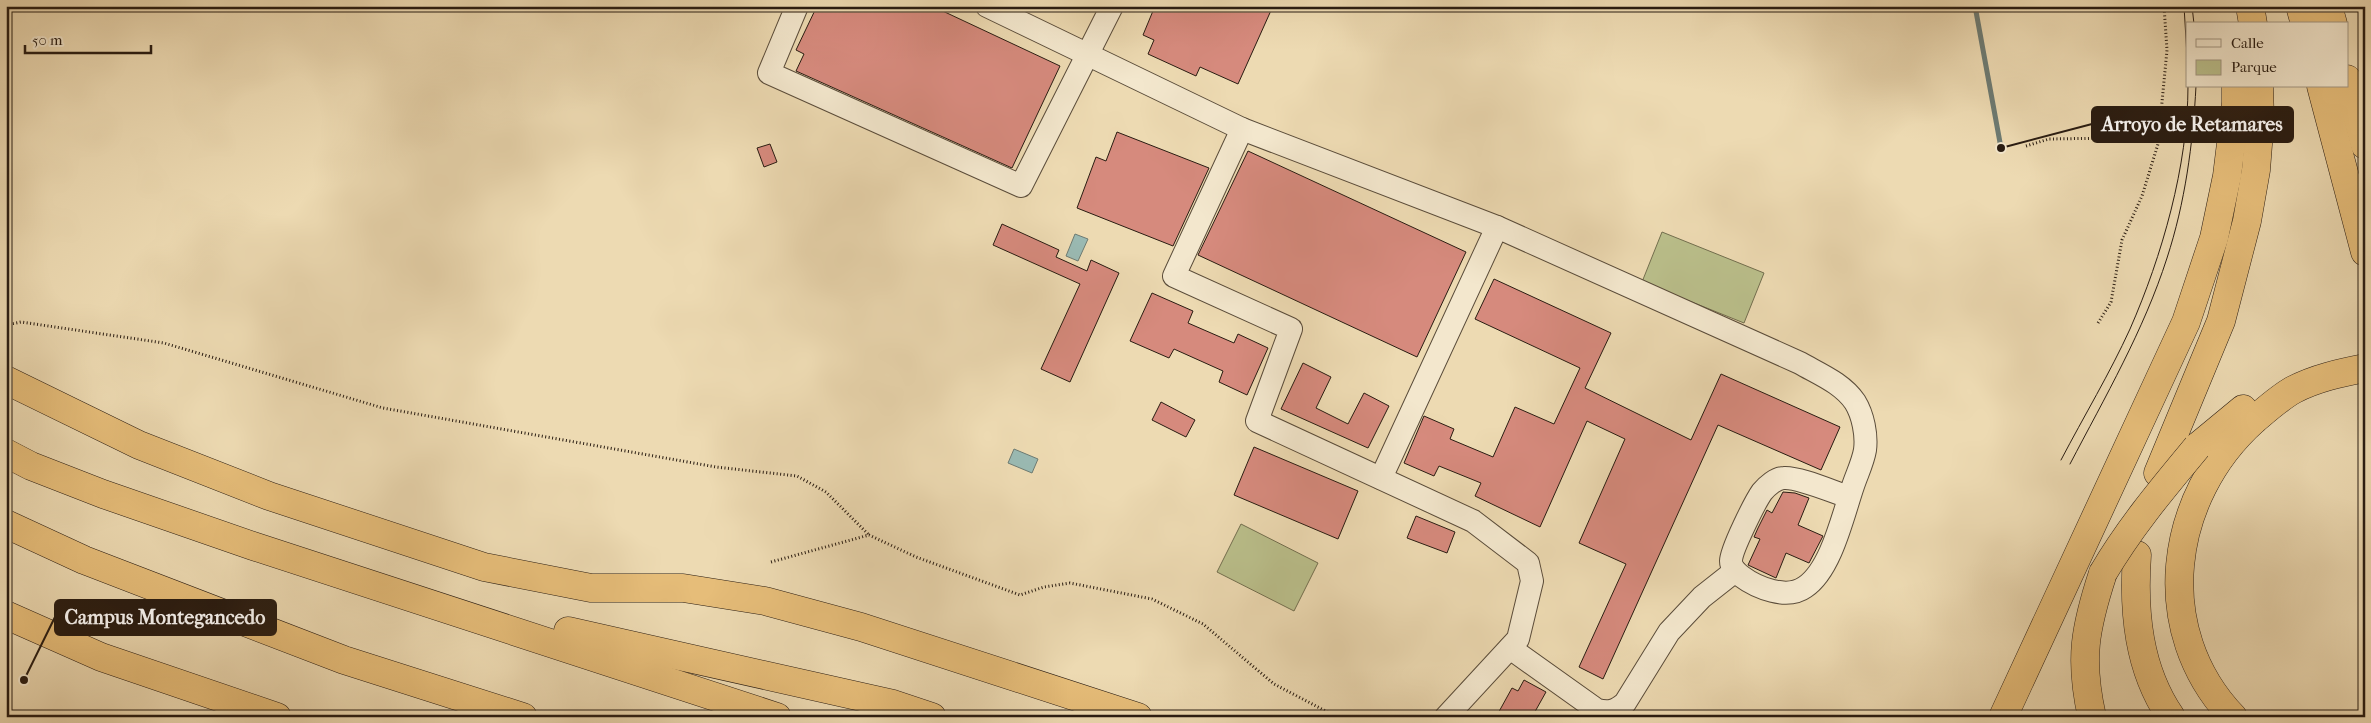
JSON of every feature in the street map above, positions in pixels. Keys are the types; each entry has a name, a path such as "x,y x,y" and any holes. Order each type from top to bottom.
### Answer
{"highway":[{"path":"2235,6 2236,22"},
{"path":"2250,6 2253,22"},
{"path":"2300,6 2304,22"},
{"path":"2328,6 2332,22"},
{"path":"2348,83 2365,146"},
{"path":"2003,717 2186,322 2216,229 2227,176 2236,104 2236,88"},
{"path":"2158,473 2221,321 2226,303 2247,222 2256,170 2260,119 2259,88"},
{"path":"2322,88 2365,252"},
{"path":"2233,717 2205,680 2189,644 2179,600 2179,558 2188,518 2206,479 2233,439 2265,410 2292,391 2328,375 2365,368"},
{"path":"6,380 139,445 252,490 484,567 591,588 683,588 765,601 861,627 1138,717"},
{"path":"2092,717 2086,688 2084,651 2090,613 2103,573 2141,514 2197,447 2258,397 2292,391"},
{"path":"6,453 31,466 103,494 777,717"},
{"path":"6,524 84,560 344,660 523,717"},
{"path":"2137,555 2134,592 2137,634 2149,673 2170,717"},
{"path":"377,586 638,649 893,704 932,717"},
{"path":"6,615 101,657 277,717"},
{"path":"344,660 400,693 463,717"}],"lane":[{"path":"797,6 769,73 1020,186 1112,6"},
{"path":"987,6 1242,129 1497,227 1800,363 1841,386 1855,403 1864,430 1865,449 1837,536 1823,566 1819,573 1805,587 1792,593 1774,591 1747,580 1735,571 1731,562 1733,549 1762,492 1772,482 1782,478 1789,479 1849,497"},
{"path":"1242,129 1174,276 1291,329 1257,421 1473,521 1528,563 1532,581 1518,639 1446,717"},
{"path":"1382,478 1497,227"},
{"path":"1510,648 1597,710 1607,713 1616,710 1625,703 1669,632 1702,597 1735,571"}],"path":[{"path":"2098,323 2110,302 2122,240 2142,196 2158,144 2167,50 2164,6"},
{"path":"2026,146 2049,139 2114,138 2160,132"},
{"path":"6,325 20,322 164,344 382,408 716,467 798,476 826,492 869,535 916,557 1020,595 1044,587 1070,583 1152,599 1203,624 1274,684 1337,717"},
{"path":"771,562 869,535"}],"green space":[{"path":"1662,232 1764,273 1744,323 1642,282"},
{"path":"1241,524 1318,563 1294,611 1217,572"}],"water":[{"path":"1075,234 1088,239 1078,261 1066,256"},
{"path":"1014,449 1038,459 1032,473 1008,463"}],"building":[{"path":"817,6 932,6 1060,66 1012,168 796,71 804,54 796,50"},
{"path":"1155,6 1273,6 1238,84 1200,67 1196,76 1148,54 1154,40 1143,35"},
{"path":"1117,132 1209,168 1173,246 1077,208 1096,157 1106,161"},
{"path":"770,144 777,162 764,167 757,148"},
{"path":"1248,151 1466,252 1417,357 1198,255"},
{"path":"1002,224 1059,250 1056,257 1087,271 1091,260 1119,273 1070,382 1041,369 1080,284 993,245"},
{"path":"1494,279 1611,333 1585,388 1691,440 1721,374 1840,427 1821,470 1718,425 1603,679 1579,667 1626,564 1579,543 1625,439 1587,421 1540,527 1475,496 1481,483 1439,466 1434,476 1404,463 1424,416 1454,429 1450,439 1493,457 1515,407 1554,424 1580,368 1475,319"},
{"path":"1152,293 1193,311 1188,323 1234,343 1238,334 1268,348 1247,395 1219,382 1223,371 1174,349 1169,358 1130,341"},
{"path":"1303,363 1331,377 1316,408 1348,424 1364,393 1389,406 1368,448 1281,409"},
{"path":"1161,402 1195,420 1186,437 1152,420"},
{"path":"1254,447 1358,491 1338,539 1234,495"},
{"path":"1783,492 1795,493 1809,498 1798,525 1823,536 1809,563 1786,553 1776,578 1748,565 1760,539 1754,537 1758,528 1767,510 1772,513"},
{"path":"1416,516 1455,532 1447,553 1407,538"},
{"path":"1524,680 1546,692 1532,717 1496,717 1512,688 1518,691"}],"waterway":[{"path":"1975,6 2001,148"}],"tram line":[{"path":"2184,6 2186,39"},
{"path":"2192,6 2194,22"},
{"path":"2061,460 2130,329 2153,271 2178,179 2187,116 2188,88"},
{"path":"2070,464 2110,388 2158,285 2179,216 2193,130 2196,88"}],"place":[{"name":"Arroyo de Retamares","path":"2001,148"},
{"name":"Campus Montegancedo","path":"24,680"}]}
